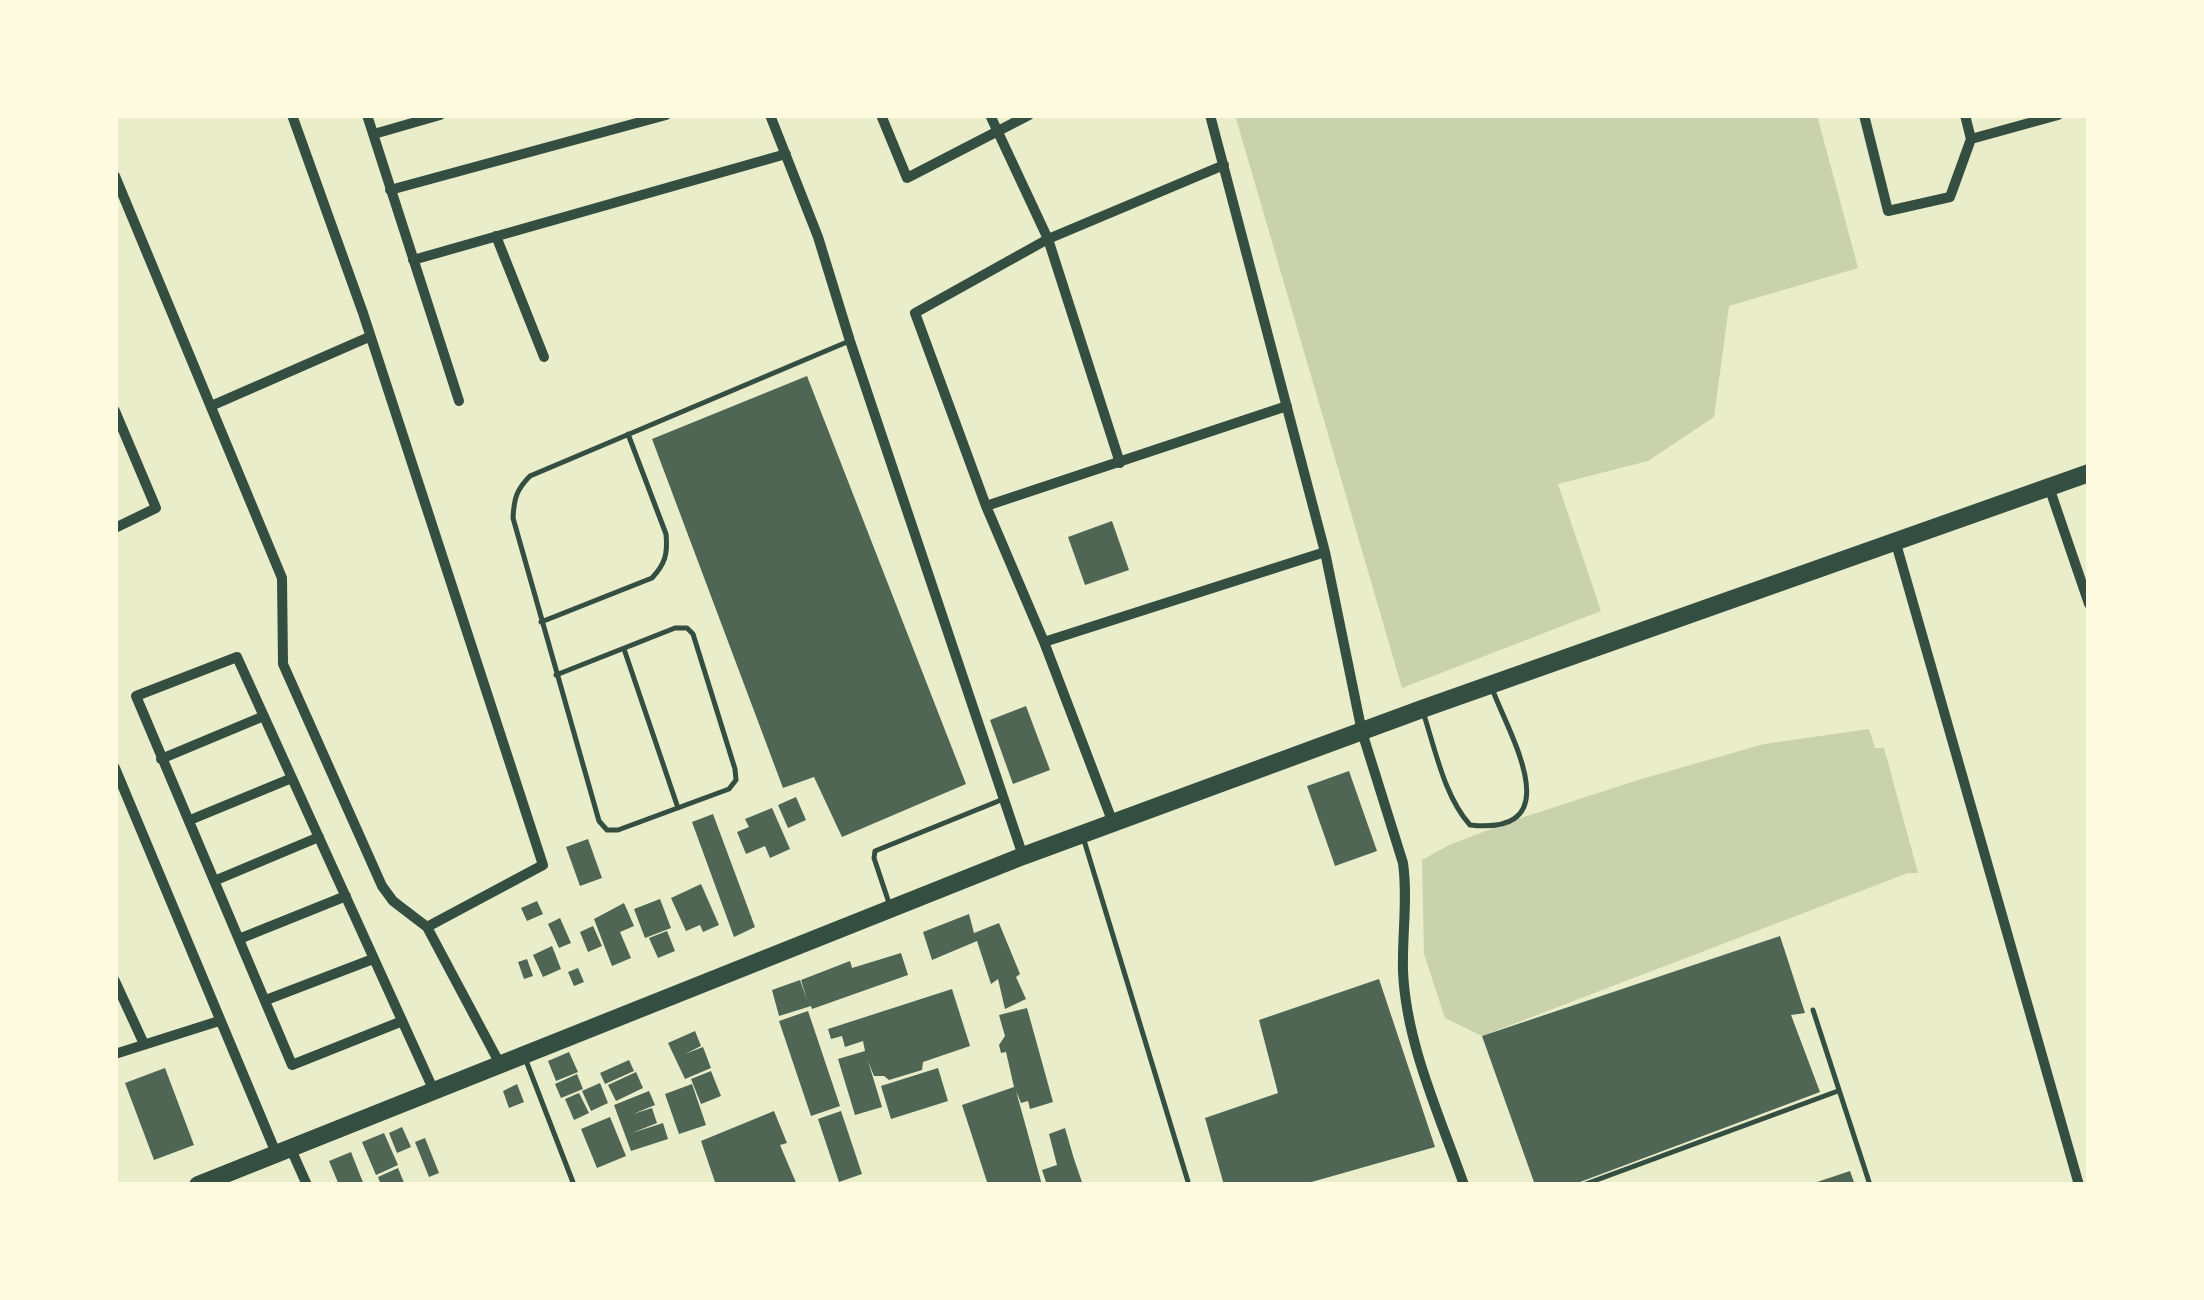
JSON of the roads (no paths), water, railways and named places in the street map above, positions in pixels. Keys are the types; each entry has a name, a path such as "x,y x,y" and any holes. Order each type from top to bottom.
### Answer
{"highway":[{"path":"198,1185 1082,834 1422,709 2089,474"}],"street":[{"path":"292,115 543,865 427,928"},
{"path":"367,115 459,401"},
{"path":"374,134 440,115"},
{"path":"390,190 666,115"},
{"path":"770,115 818,237 1024,856"},
{"path":"881,115 908,178 1029,115"},
{"path":"990,115 1048,240 1120,463"},
{"path":"1210,115 1325,552 1362,732 1403,863 1403,969 1413,1036 1464,1185"},
{"path":"1864,115 1888,211 1950,197 1971,139 1964,115"},
{"path":"1971,139 2058,115"},
{"path":"413,260 786,154"},
{"path":"1114,823 986,506 915,313 1048,240 1224,164"},
{"path":"115,176 282,578 283,664 382,886 393,902 427,928 500,1064"},
{"path":"496,236 544,357"},
{"path":"211,406 369,337"},
{"path":"986,506 1286,406"},
{"path":"115,411 156,508 115,528"},
{"path":"2050,486 2089,604"},
{"path":"1895,540 2079,1185"},
{"path":"1044,642 1325,552"},
{"path":"400,1022 292,1065 136,696 237,657 434,1091"},
{"path":"161,759 264,716"},
{"path":"115,768 219,1021 283,1150 306,1185"},
{"path":"190,820 292,778"},
{"path":"214,880 319,838"},
{"path":"240,939 346,896"},
{"path":"266,1000 373,959"},
{"path":"115,981 144,1044"},
{"path":"115,1054 219,1021"}],"lane":[{"path":"556,676 676,628 687,628 693,634 736,780 730,788 618,830 607,830 599,821 556,676 513,518 517,489 530,476 850,340"},
{"path":"541,622 652,578 664,566 666,534 628,434"},
{"path":"624,648 678,808"},
{"path":"1422,709 1455,804 1464,819 1481,827 1510,820 1526,807 1529,796 1524,770 1490,685"},
{"path":"891,909 875,851 1004,799"},
{"path":"1082,834 1189,1185"},
{"path":"1813,1010 1870,1185"},
{"path":"524,1055 574,1185"},
{"path":"1583,1185 1838,1091"}]}
